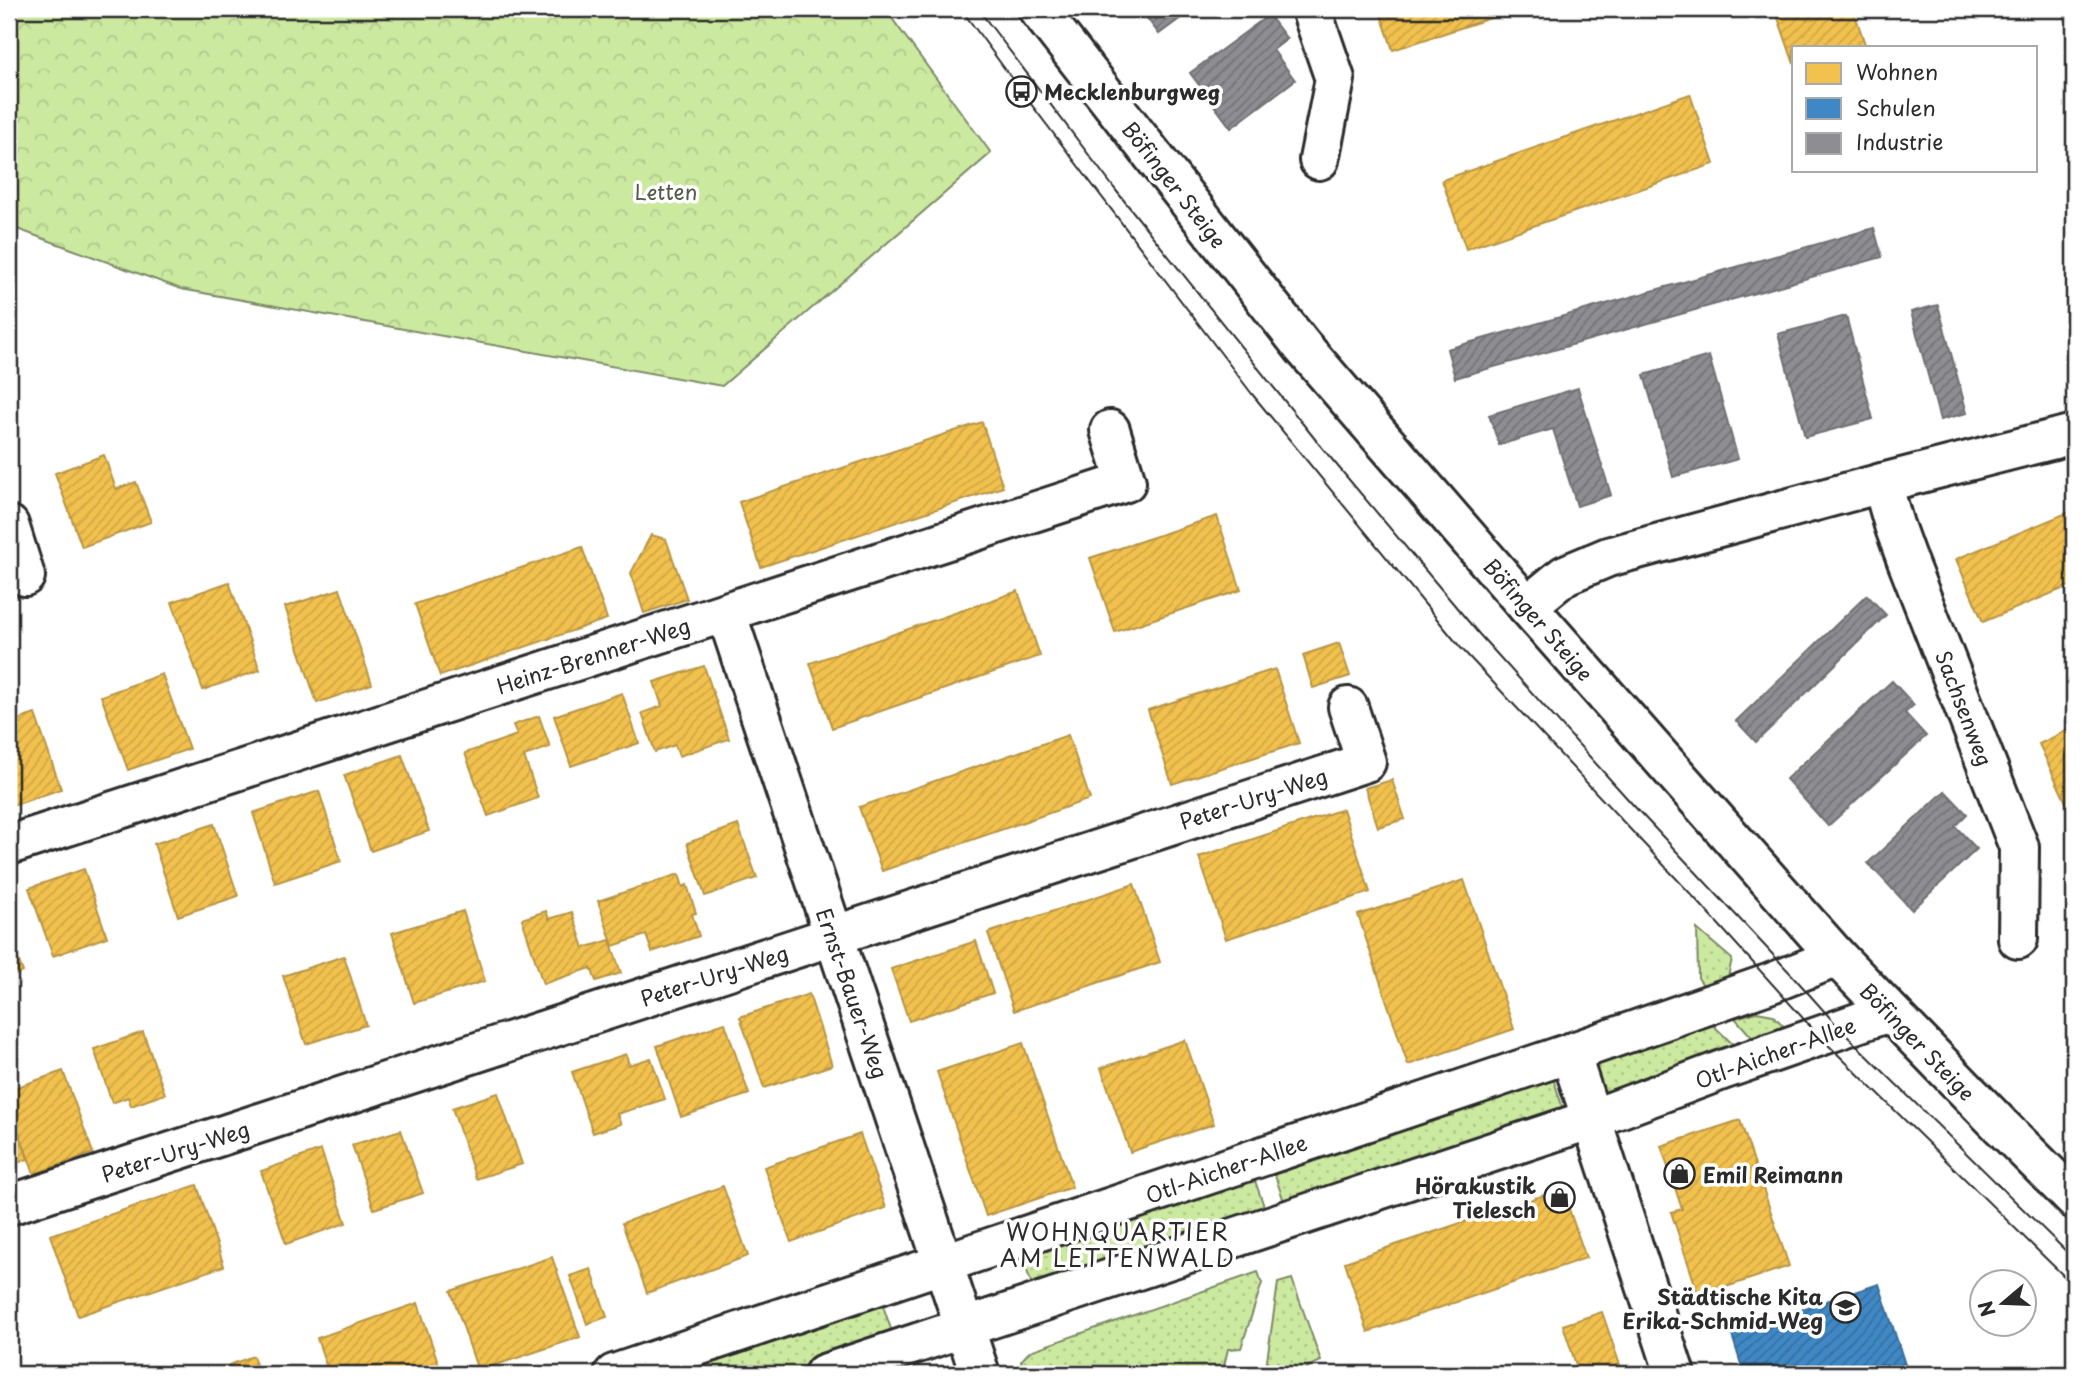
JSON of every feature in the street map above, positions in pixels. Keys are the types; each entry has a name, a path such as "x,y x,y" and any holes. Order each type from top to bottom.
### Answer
{"street":[{"name":"Böfinger Steige","path":"1038,9 1302,346 1527,606 1838,957 2074,1199"},
{"path":"1311,9 1335,79 1319,160"},
{"name":"Heinz-Brenner-Weg","path":"9,845 1126,482 1110,430"},
{"path":"1527,606 1565,575 1608,556 2074,434"},
{"name":"Sachsenweg","path":"1882,483 1907,561 2019,847 2018,939"},
{"path":"9,525 25,576"},
{"name":"Ernst-Bauer-Weg","path":"726,612 980,1374"},
{"name":"Peter-Ury-Weg","path":"9,1205 1366,762 1348,707"},
{"name":"Otl-Aicher-Allee","path":"614,1374 1570,1053 1838,957"},
{"name":"Otl-Aicher-Allee","path":"824,1374 1592,1119 1889,1012"},
{"path":"1570,1053 1675,1374"}],"green space":[{"name":"Letten","path":"9,9 885,9 991,153 722,386 181,289 9,226"},
{"path":"1697,929 1732,959 1727,981 1706,989 1698,978"},
{"path":"1757,1012 1773,1015 1791,1034 1763,1050 1735,1018"},
{"path":"1712,1024 1745,1056 1605,1102 1592,1066"},
{"path":"1553,1078 1565,1115 1286,1207 1273,1170"},
{"path":"1254,1178 1266,1212 1034,1291 1022,1256"},
{"path":"1258,1272 1262,1283 1241,1348 1228,1349 1223,1370 1148,1371 1147,1374 1026,1374 1021,1361 1030,1351"},
{"path":"1292,1279 1321,1361 1307,1367 1309,1374 1265,1374 1278,1283"},
{"path":"881,1300 894,1338 788,1374 662,1374"}],"building: Wohnen":[{"path":"1379,9 1518,9 1393,50"},
{"path":"1775,9 1853,9 1866,46 1792,46 1792,58"},
{"path":"1690,94 1714,164 1466,249 1442,180"},
{"path":"982,422 1003,487 761,567 739,502"},
{"path":"104,455 116,489 136,482 151,522 82,547 55,473"},
{"path":"2074,510 2074,584 1983,622 1956,559"},
{"path":"1217,516 1241,590 1115,632 1090,558"},
{"path":"651,535 666,539 687,599 644,613 631,573"},
{"path":"582,547 607,619 440,676 415,604"},
{"path":"229,582 260,670 203,690 172,602"},
{"path":"340,589 372,684 317,703 285,607"},
{"path":"1018,591 1040,656 832,728 810,663"},
{"path":"1339,643 1350,676 1313,688 1303,655"},
{"path":"704,666 729,739 679,756 675,745 655,752 642,713 662,706 654,682"},
{"path":"1275,669 1299,743 1172,784 1148,710"},
{"path":"162,674 189,749 128,770 101,696"},
{"path":"622,693 639,743 571,766 554,716"},
{"path":"35,714 61,789 9,807 9,723"},
{"path":"539,716 550,747 524,756 538,798 488,816 465,753 517,735 513,725"},
{"path":"2074,727 2074,806 2069,809 2039,744"},
{"path":"1068,735 1090,799 882,871 859,807"},
{"path":"402,755 429,831 371,851 344,775"},
{"path":"1392,780 1405,819 1378,827 1365,788"},
{"path":"319,791 341,861 275,883 253,813"},
{"path":"1343,809 1370,892 1226,939 1199,857"},
{"path":"214,824 238,896 178,916 154,844"},
{"path":"738,825 757,878 705,896 687,843"},
{"path":"84,869 107,937 53,956 29,888"},
{"path":"679,874 683,887 687,885 696,913 692,914 699,936 652,952 646,935 613,946 598,901"},
{"path":"1464,880 1514,1029 1408,1065 1358,915"},
{"path":"1134,884 1160,962 1014,1011 988,933"},
{"path":"463,911 485,981 414,1003 392,933"},
{"path":"546,911 549,919 572,912 584,948 610,940 621,973 596,981 591,968 543,984 522,919"},
{"path":"9,937 23,972 9,977"},
{"path":"976,941 993,993 909,1021 891,969"},
{"path":"344,956 366,1025 306,1044 283,976"},
{"path":"809,994 832,1065 764,1088 740,1017"},
{"path":"725,1023 749,1094 681,1117 657,1046"},
{"path":"143,1032 165,1094 131,1106 128,1097 112,1103 94,1049"},
{"path":"1185,1040 1214,1124 1130,1152 1101,1068"},
{"path":"1023,1043 1072,1187 986,1216 937,1072"},
{"path":"626,1054 629,1065 651,1058 665,1099 617,1114 621,1124 593,1133 572,1072"},
{"path":"63,1071 93,1153 34,1174 9,1104 9,1090"},
{"path":"498,1093 522,1164 476,1179 452,1108"},
{"path":"9,1104 28,1159 9,1166"},
{"path":"1740,1120 1789,1266 1699,1296 1671,1212 1682,1209 1661,1146"},
{"path":"401,1130 423,1193 374,1209 352,1145"},
{"path":"860,1134 886,1208 791,1242 764,1167"},
{"path":"321,1150 346,1223 286,1244 261,1171"},
{"path":"197,1185 224,1266 78,1316 50,1235"},
{"path":"723,1186 748,1256 647,1293 622,1223"},
{"path":"1562,1189 1586,1258 1368,1332 1345,1262"},
{"path":"552,1257 580,1337 478,1371 451,1291"},
{"path":"591,1269 607,1317 587,1324 570,1276"},
{"path":"418,1303 442,1374 329,1374 317,1338"},
{"path":"1602,1312 1623,1374 1579,1374 1563,1325"},
{"path":"253,1356 259,1374 232,1374 229,1365"}],"building: Schulen":[{"name":"Städtische Kita Erika-Schmid-Weg","path":"1879,1284 1908,1374 1744,1374 1731,1332"}],"building: Industrie":[{"path":"1140,9 1193,9 1159,34"},
{"path":"1269,15 1287,39 1273,50 1295,80 1231,128 1190,73"},
{"path":"1874,228 1882,257 1455,378 1447,349"},
{"path":"1938,305 1967,413 1940,420 1911,312"},
{"path":"1846,316 1873,419 1805,437 1778,334"},
{"path":"1709,356 1738,459 1673,477 1644,375"},
{"path":"1578,388 1611,495 1577,506 1553,429 1499,445 1489,415"},
{"path":"1867,595 1886,615 1756,742 1736,721"},
{"path":"1892,681 1914,705 1905,713 1926,736 1828,826 1786,779"},
{"path":"1945,791 1967,814 1955,826 1977,849 1912,910 1868,863"}],"tram line":[{"path":"961,9 1252,394 1460,647 1701,905 1819,1036 2074,1286"},
{"path":"978,9 1114,188 1319,444 1479,634 1840,1029 2074,1259"}],"place":[{"name":"Mecklenburgweg","path":"1021,91"},
{"name":"Emil Reimann","path":"1680,1174"},
{"name":"Hörakustik Tielesch","path":"1559,1197"},
{"name":"Städtische Kita Erika-Schmid-Weg","path":"1846,1308"}],"district":[{"name":"WOHNQUARTIER AM LETTENWALD","path":"1118,1244"}]}
